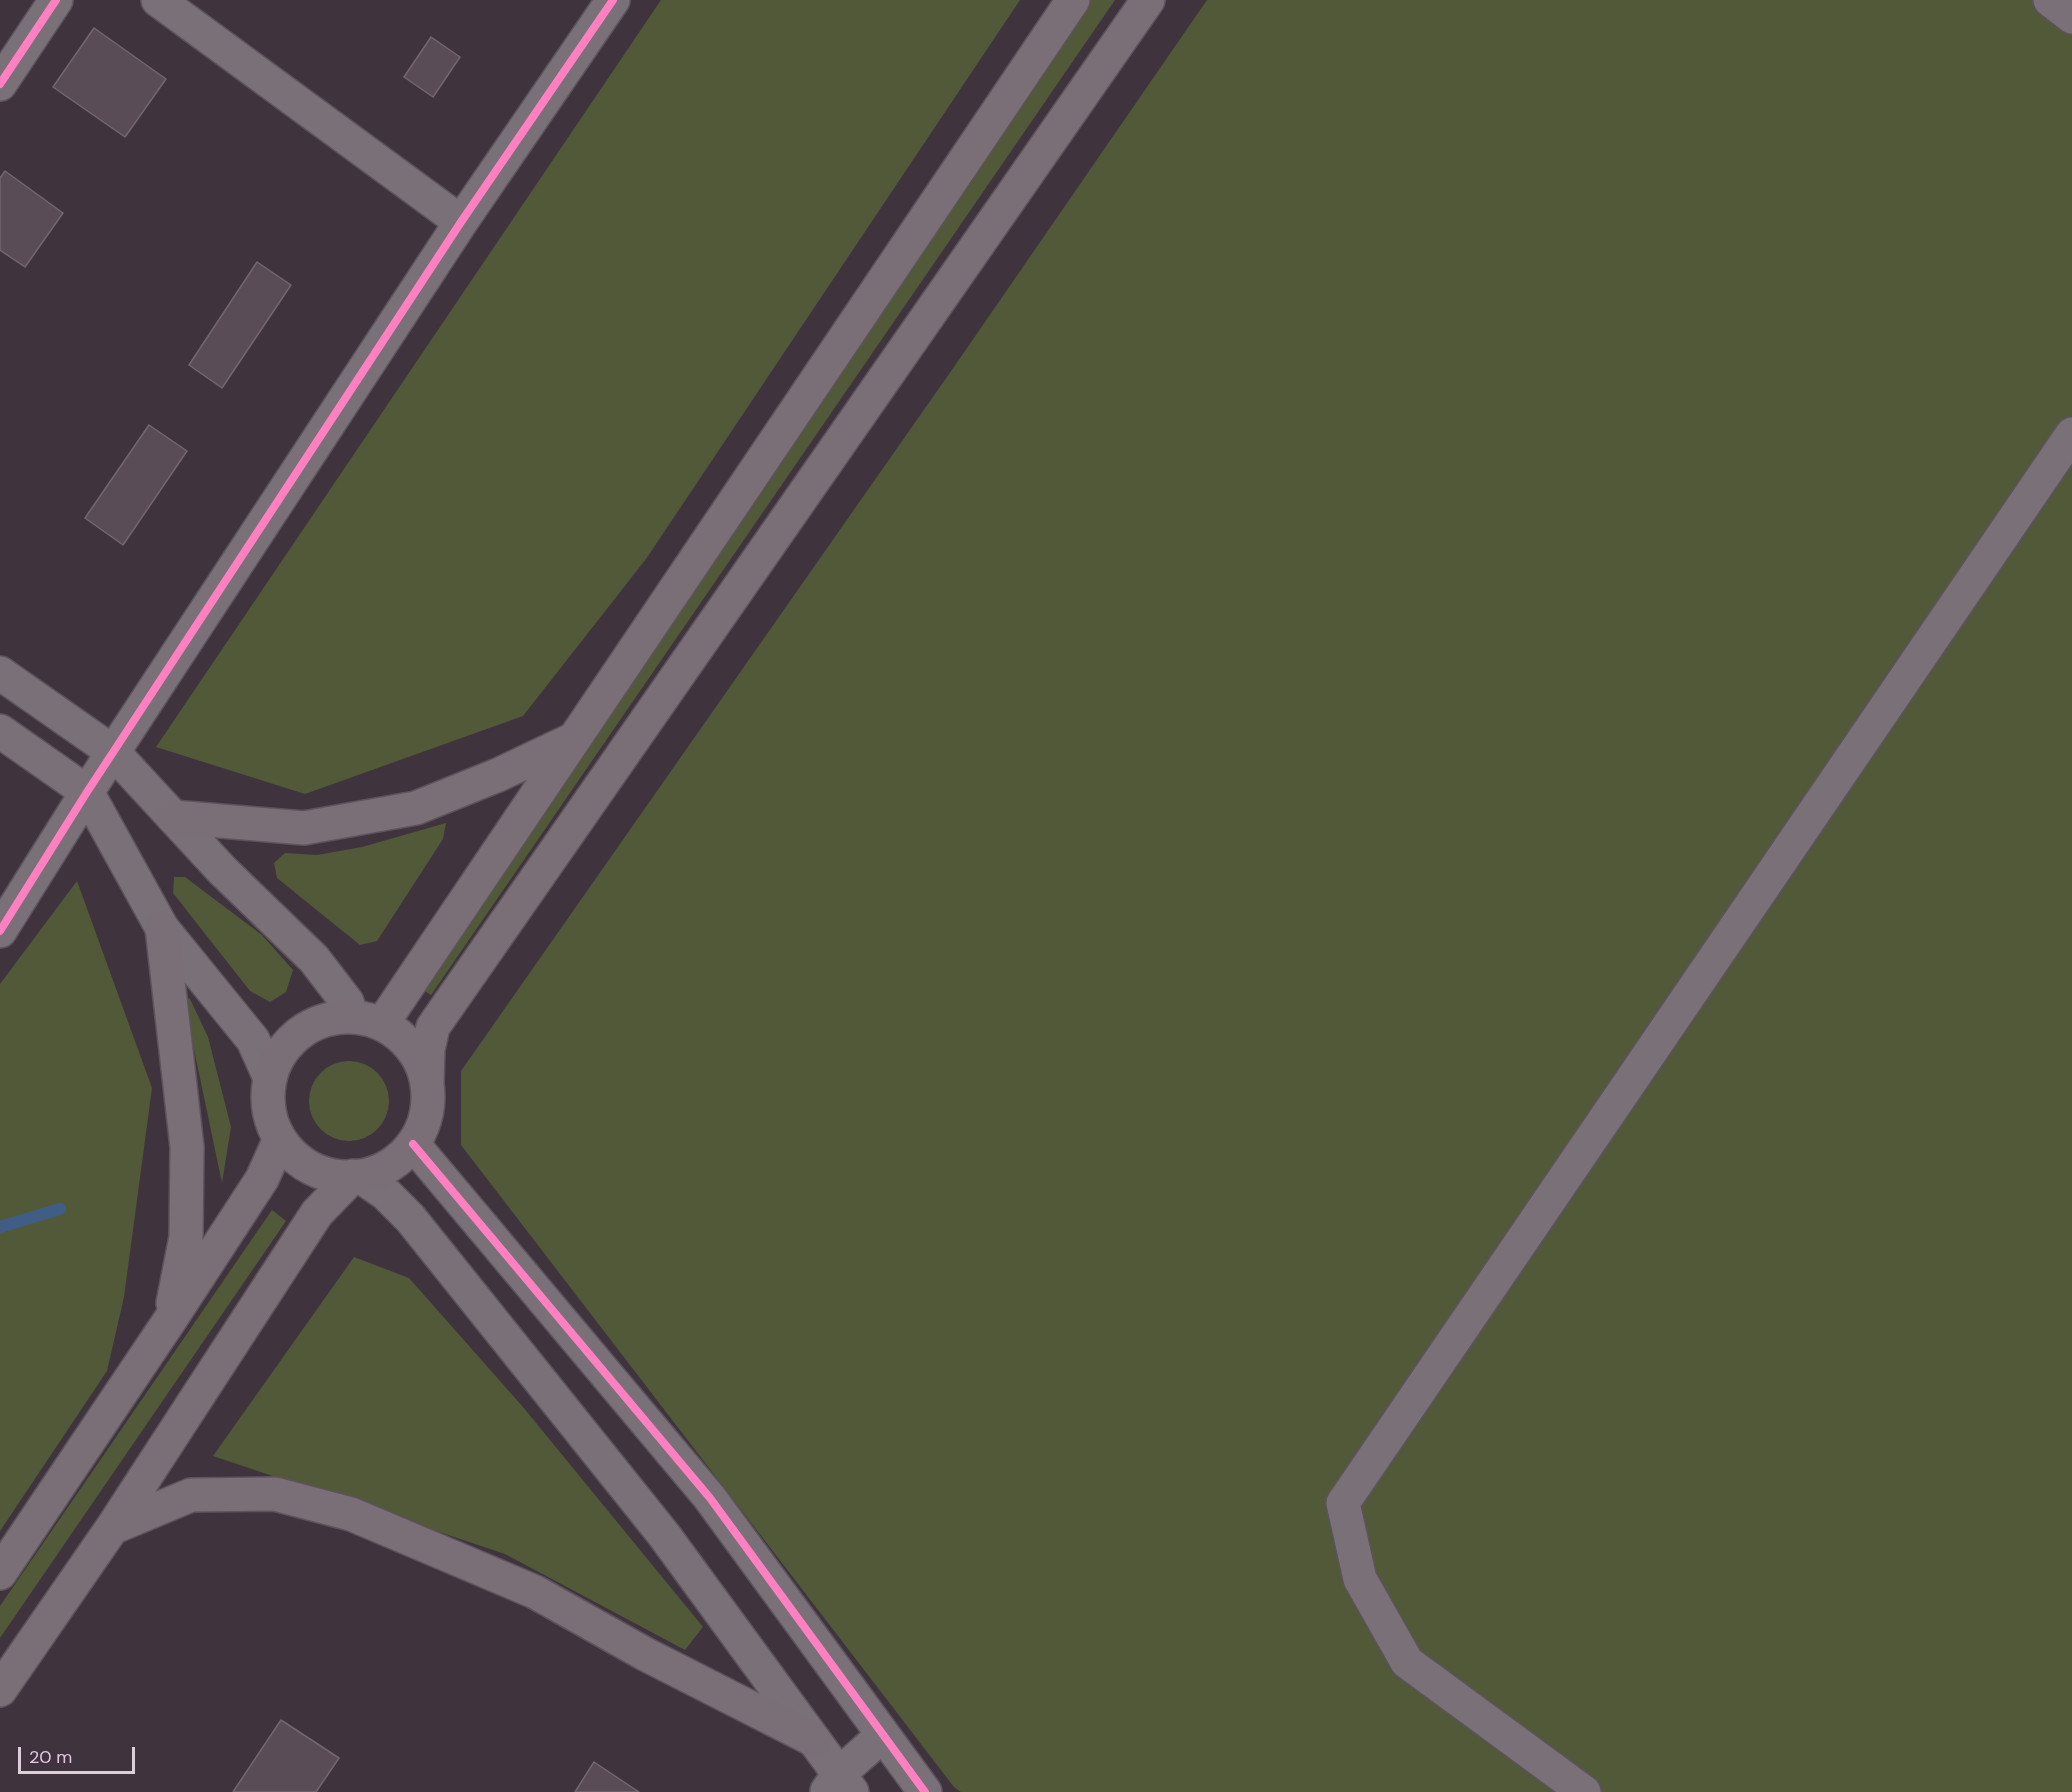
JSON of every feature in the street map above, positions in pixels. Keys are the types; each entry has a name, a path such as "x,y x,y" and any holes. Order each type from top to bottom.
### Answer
{"main road":[{"path":"367,1020 574,739 1073,0"},
{"path":"427,1084 419,1059 404,1038 367,1020 330,1019 309,1027 291,1040 278,1058 270,1078 269,1109 279,1138 295,1156 314,1169 337,1176 357,1176 380,1170 398,1159 413,1144 423,1126 428,1105 428,1049 433,1027 1149,0"},
{"path":"173,817 304,828 416,808 498,775 574,739"},
{"path":"162,928 187,1147 186,1237 170,1320"},
{"path":"0,1573 262,1179 279,1138"},
{"path":"0,1690 112,1528 317,1213 357,1176"},
{"path":"112,1528 191,1495 275,1494 351,1514 535,1592 645,1654 814,1740"}],"street":[{"path":"0,84 56,0"},
{"path":"158,0 461,222"},
{"path":"0,931 113,752 461,222 613,0"},
{"path":"2050,0 2072,17"},
{"path":"1584,1792 1407,1662 1360,1579 1343,1503 2072,434"},
{"path":"0,673 113,752 222,870 314,959 347,1002 367,1020"},
{"path":"0,731 87,792 162,928 253,1040 270,1078"},
{"path":"413,1144 710,1498 925,1792"},
{"path":"357,1176 386,1194 410,1218 664,1535 814,1740 839,1786 883,1735"}],"green space":[{"path":"661,0 1020,0 646,559 523,716 305,794 156,747"},
{"path":"1090,0 1115,0 431,995 412,983"},
{"path":"1207,0 2072,0 2072,1792 961,1792 954,1787 461,1145 461,1071 956,364"},
{"path":"446,823 443,839 377,941 360,945 277,878 274,863 285,853 317,855 362,847"},
{"path":"174,877 185,877 262,935 293,970 286,992 270,1002 250,991 173,893"},
{"path":"77,881 152,1088 124,1297 107,1371 0,1531 0,984"},
{"path":"183,997 190,999 208,1037 231,1127 222,1183"},
{"path":"349,1061 364,1064 377,1073 386,1086 389,1101 386,1116 377,1129 364,1138 349,1141 334,1138 321,1129 312,1116 309,1101 312,1086 321,1073 334,1064"},
{"path":"272,1210 286,1221 0,1638 0,1606"},
{"path":"354,1257 409,1278 523,1407 703,1627 685,1650 505,1554 213,1456"}],"building":[{"path":"94,28 166,79 125,137 53,87"},
{"path":"431,37 460,57 433,97 404,77"},
{"path":"5,171 63,213 25,267 0,250 0,178"},
{"path":"257,262 291,285 222,388 189,365"},
{"path":"149,425 187,451 123,545 85,518"},
{"path":"281,1720 339,1758 316,1792 233,1792"},
{"path":"594,1762 639,1792 575,1792"}],"waterway":[{"path":"0,1227 60,1209"}],"cycle path":[{"path":"0,84 56,0"},
{"path":"0,931 87,792 461,222 613,0"},
{"path":"413,1144 710,1498 925,1792"}]}
